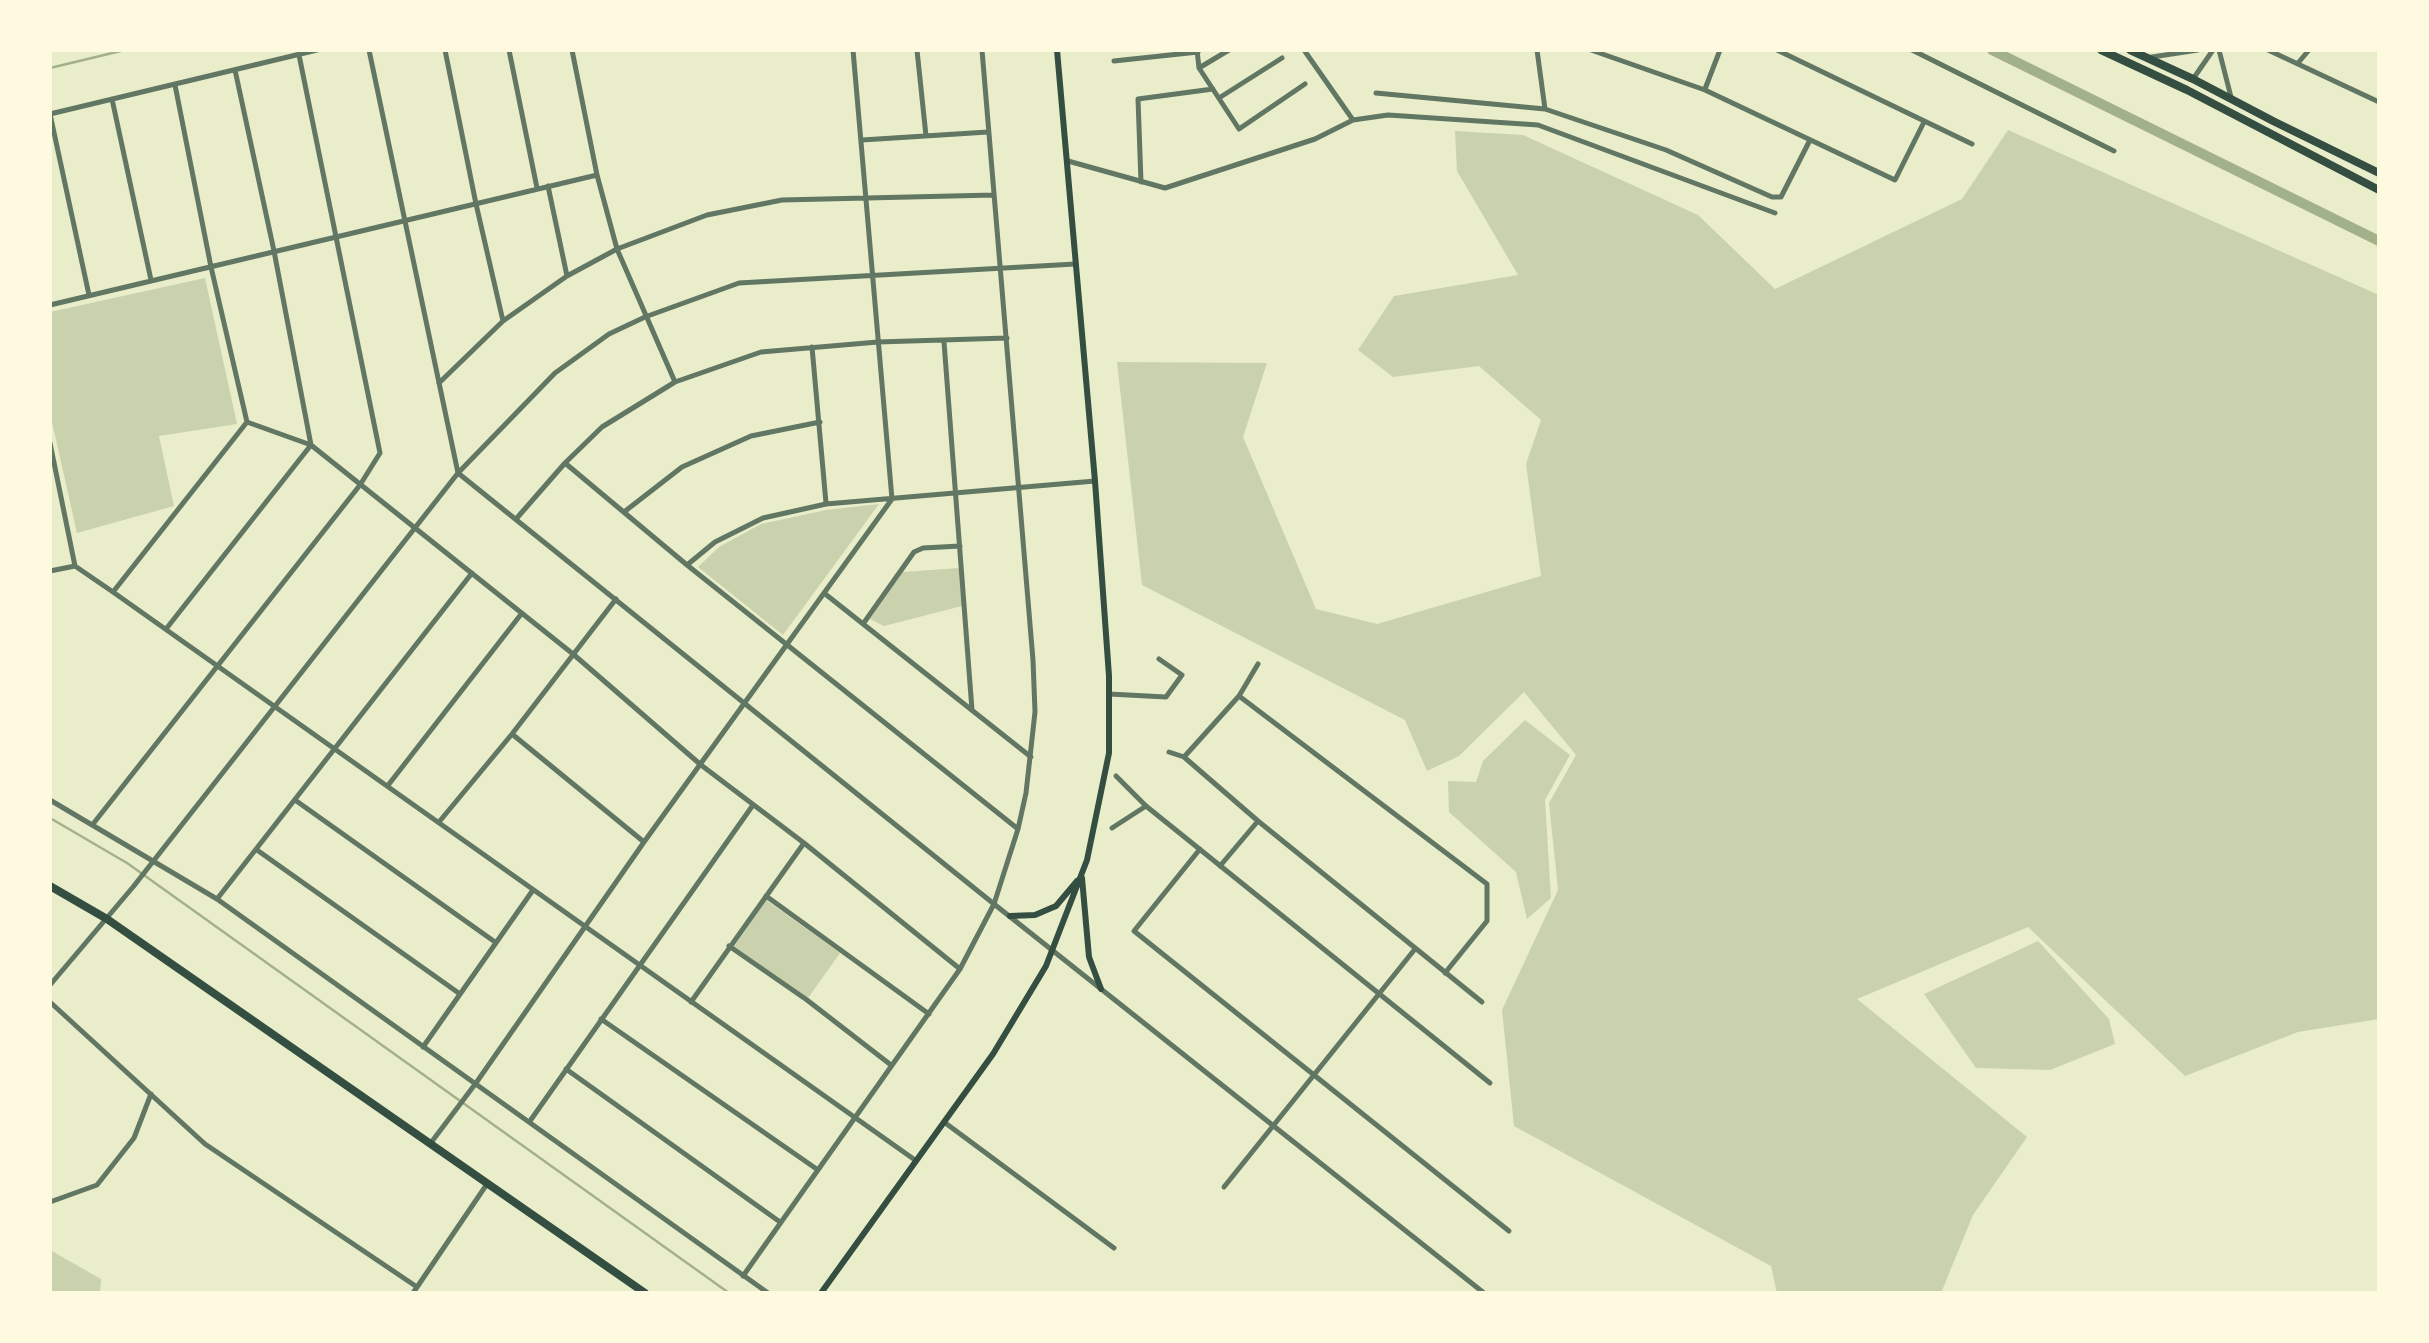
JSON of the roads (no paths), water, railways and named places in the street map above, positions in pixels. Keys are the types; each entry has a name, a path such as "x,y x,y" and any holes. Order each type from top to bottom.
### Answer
{"main road":[{"path":"822,1293 993,1054 1054,951 1087,860 1109,753 1096,482 1058,50"},
{"path":"2102,50 2379,190"},
{"path":"2130,50 2379,172"},
{"path":"2186,90 2192,79"},
{"path":"1010,916 1026,917 1056,906 1082,876"},
{"path":"1082,876 1088,957 1101,989"},
{"path":"50,886 107,919 645,1293"}],"street":[{"path":"89,295 50,114 317,50"},
{"path":"370,50 458,473 1484,1293"},
{"path":"445,50 504,321"},
{"path":"509,50 537,188"},
{"path":"572,50 617,249 675,382"},
{"path":"430,1144 892,498 853,50"},
{"path":"917,50 926,136"},
{"path":"743,1276 960,969 994,904 1026,792 1035,712 1033,660 982,50"},
{"path":"1200,68 1229,50"},
{"path":"1304,50 1354,120"},
{"path":"1537,50 1545,110"},
{"path":"1591,50 1705,90 1895,180 1924,122"},
{"path":"1705,90 1720,50"},
{"path":"1777,50 1972,144"},
{"path":"1912,50 2114,151"},
{"path":"2146,58 2198,50"},
{"path":"2192,79 2216,50"},
{"path":"2216,50 2232,100"},
{"path":"2268,50 2379,102"},
{"path":"2297,64 2310,50"},
{"path":"1114,61 1198,51 1200,68 1239,129 1306,84"},
{"path":"92,824 360,485 380,453 298,55"},
{"path":"1219,98 1282,58"},
{"path":"166,630 312,446 235,70"},
{"path":"175,84 210,267 246,422"},
{"path":"1141,182 1138,99 1213,89"},
{"path":"1376,93 1545,110 1666,150 1781,197 1810,140"},
{"path":"112,99 151,280"},
{"path":"1068,160 1165,188 1316,139 1354,120 1388,115 1538,125 1775,213"},
{"path":"861,140 988,132"},
{"path":"50,305 598,175"},
{"path":"548,186 567,276"},
{"path":"439,383 504,321 567,276 617,249 707,215 782,200 994,195"},
{"path":"50,986 133,888 458,473 555,373 609,334 644,317 739,283 1075,264"},
{"path":"516,519 602,427 675,382 761,352 878,342 1006,338"},
{"path":"944,342 972,710"},
{"path":"812,347 826,504"},
{"path":"246,422 312,446 574,654 701,764 960,969"},
{"path":"114,592 246,422"},
{"path":"624,512 682,467 751,436 820,422"},
{"path":"50,444 74,566"},
{"path":"565,463 1018,829"},
{"path":"686,564 715,542 762,518 826,504 1096,482"},
{"path":"863,624 914,552 960,546"},
{"path":"50,571 74,566 114,592 915,1160"},
{"path":"217,899 472,573"},
{"path":"824,593 1031,757"},
{"path":"440,822 616,599"},
{"path":"388,786 522,613"},
{"path":"1109,694 1166,696 1182,674 1159,658"},
{"path":"1184,757 1239,696 1258,664"},
{"path":"1239,696 1488,884 1487,921 1445,973"},
{"path":"512,734 644,842"},
{"path":"1169,752 1184,757 1482,1002"},
{"path":"1116,776 1146,806 1490,1083"},
{"path":"50,800 217,899 768,1293"},
{"path":"295,800 495,942"},
{"path":"530,1121 754,804"},
{"path":"1112,828 1146,806"},
{"path":"1220,866 1258,821"},
{"path":"691,1002 804,843"},
{"path":"256,850 460,994"},
{"path":"1200,850 1134,931 1509,1231"},
{"path":"423,1047 533,890"},
{"path":"766,896 929,1014"},
{"path":"729,946 891,1065"},
{"path":"1224,1187 1415,948"},
{"path":"50,1002 205,1144 415,1290 487,1184"},
{"path":"601,1019 818,1170"},
{"path":"566,1069 780,1222"},
{"path":"50,1202 97,1184 134,1138 150,1094"},
{"path":"943,1122 1114,1248"}],"waterway":[{"path":"50,68 125,50"},
{"path":"1992,50 2379,241"},
{"path":"50,818 127,863 729,1293"}]}
